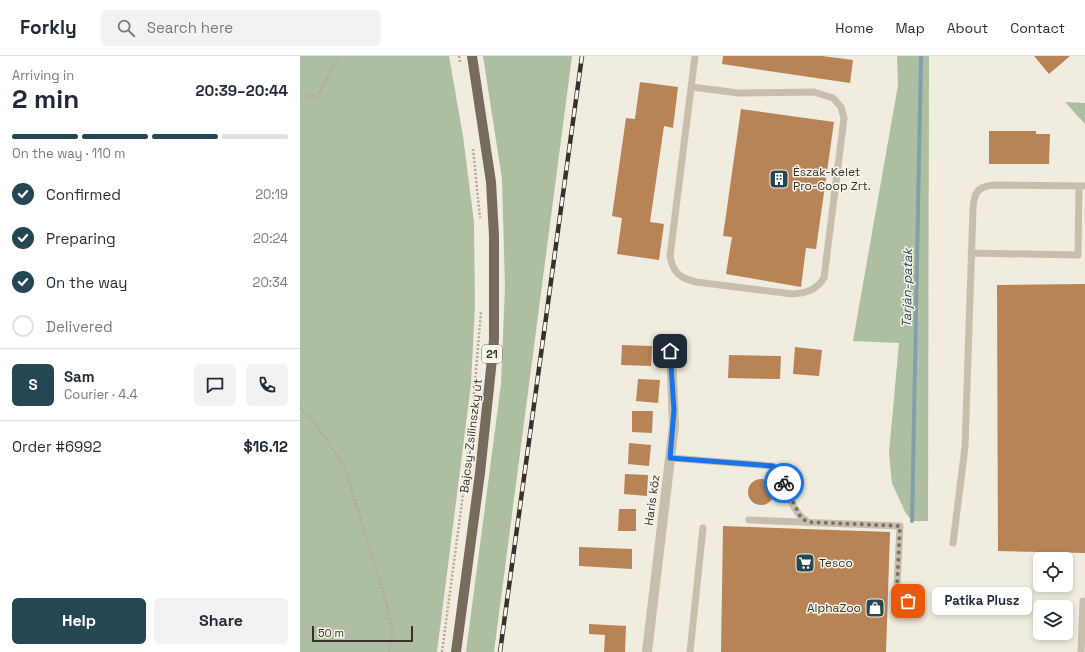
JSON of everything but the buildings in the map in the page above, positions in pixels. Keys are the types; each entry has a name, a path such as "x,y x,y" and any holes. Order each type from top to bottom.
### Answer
{"main road":[{"name":"Bajcsy-Zsilinszky út","path":"456,652 480,473 494,340 494,236 491,182 472,56"}],"street":[{"name":"Haris köz","path":"647,652 670,458 674,410 670,351"}],"lane":[{"path":"692,87 738,93 814,92 833,98 841,107 844,118 824,278 817,288 805,293 793,294 696,282 682,279 672,265 670,256 692,87 694,56"},
{"path":"954,543 965,447 971,253 974,198 977,190 994,185 1082,186 1082,255 971,253"},
{"path":"670,458 773,466 779,473 798,514 801,518 808,522"},
{"path":"750,520 900,526 897,587 908,601"},
{"path":"690,652 703,528"},
{"path":"1081,652 1082,601"}],"path":[{"path":"300,96 318,96 339,56"},
{"path":"459,56 461,70"},
{"path":"472,141 480,219"},
{"path":"442,652 470,442 482,304"},
{"path":"300,408 310,417 344,465 386,601 392,630 389,652"}],"green space":[{"path":"300,56 449,56 463,136 474,222 475,305 471,384 437,652 300,652"},
{"path":"483,56 572,56 494,652 466,652 501,384 505,287 502,179"},
{"path":"897,56 929,56 928,521 912,521 905,512 892,483 889,453 899,343 853,341 898,85"},
{"path":"1065,102 1085,103 1085,124"}],"waterway":[{"name":"Tarján-patak","path":"912,521 921,56"}],"railway":[{"path":"500,652 582,56"}],"way so far":[{"path":"784,483 795,510 801,518 808,522 900,526 897,587 908,601"}],"place":[{"name":"Észak-Kelet Pro-Coop Zrt.","path":"779,179"},
{"name":"Tesco","path":"805,563"},
{"name":"Patika Plusz","path":"908,601"},
{"name":"AlphaZoo","path":"875,608"}],"route":[{"path":"670,351 673,375 674,410 670,458 773,466 779,473 784,483"}]}
